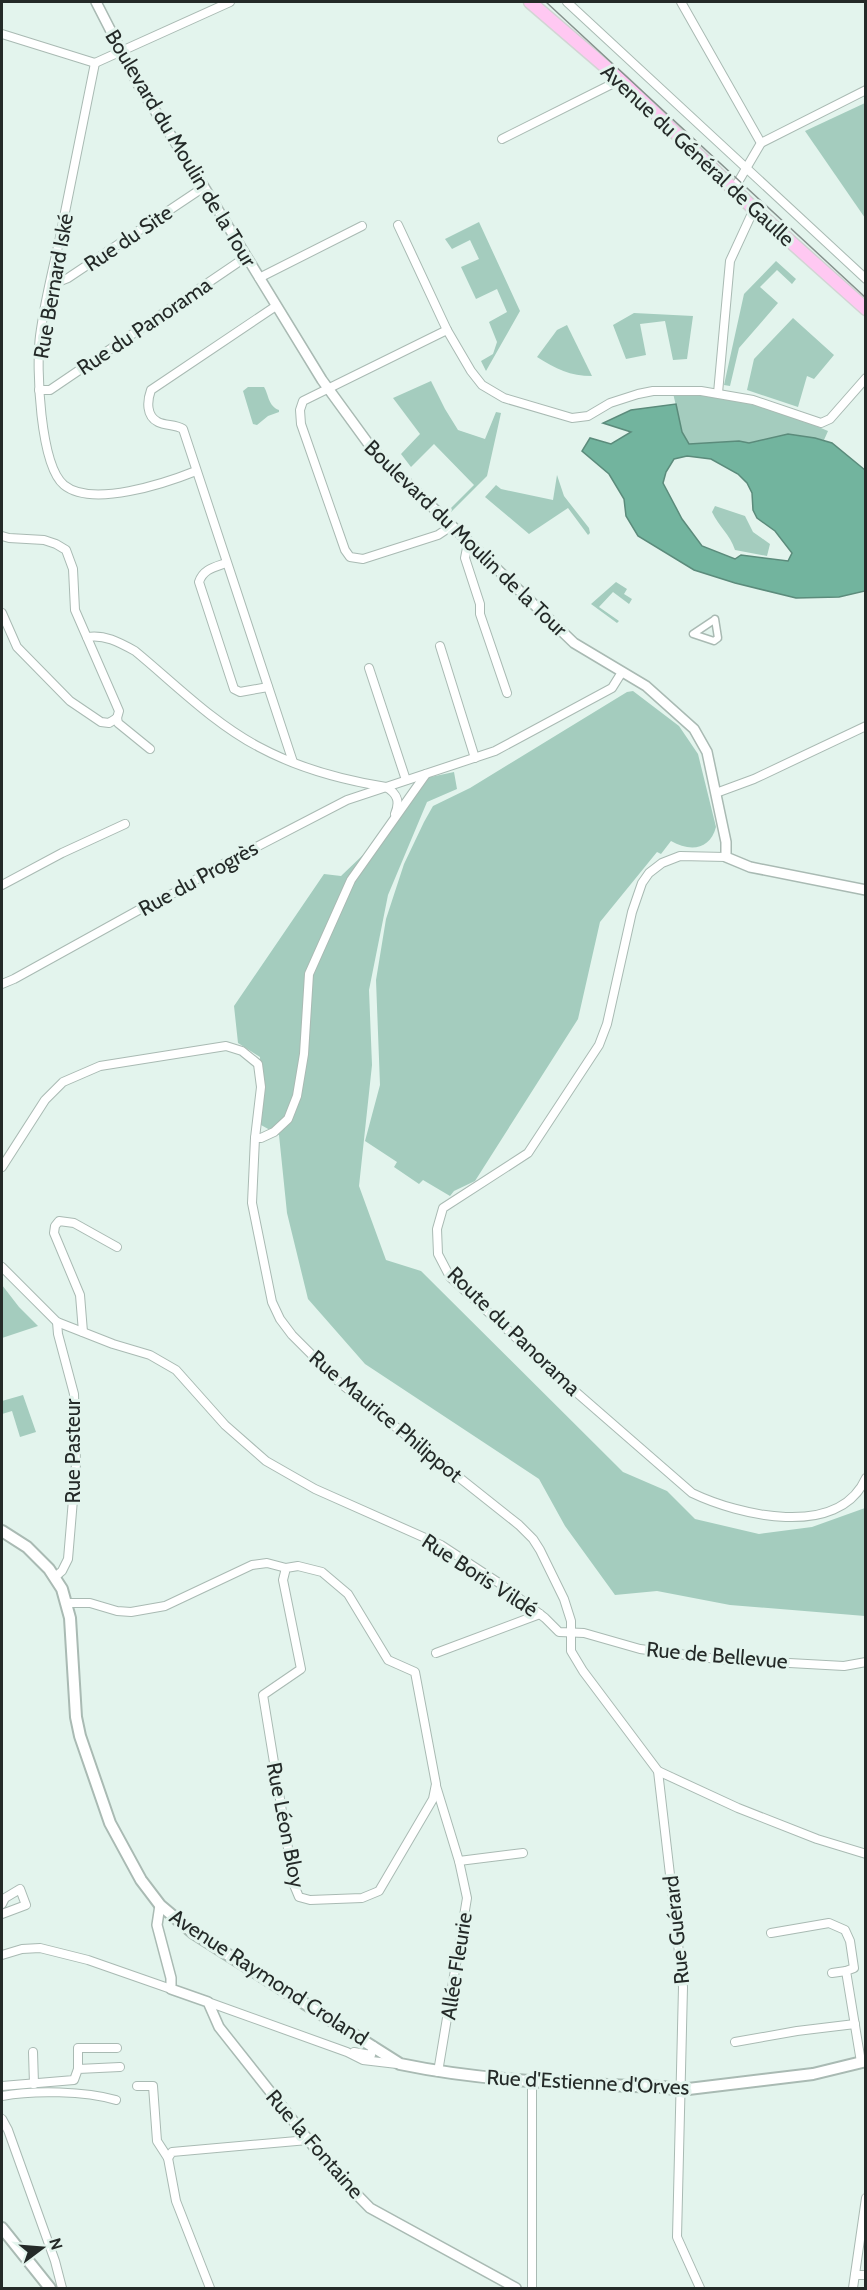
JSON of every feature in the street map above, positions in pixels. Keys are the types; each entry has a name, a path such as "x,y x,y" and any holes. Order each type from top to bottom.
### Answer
{"main road":[{"name":"Avenue du Général de Gaulle","path":"530,2 622,81 754,209 866,309"},
{"name":"Avenue Raymond Croland","path":"2,1531 27,1547 55,1577 62,1589 67,1603 76,1717 80,1736 110,1824 141,1880 160,1905 192,1932 400,2064"},
{"name":"Rue d'Estienne d'Orves","path":"400,2064 438,2072 532,2082 663,2087 680,2090 813,2074 863,2062"},
{"path":"2,2228 50,2289"}],"street":[{"name":"Boulevard du Moulin de la Tour","path":"96,2 138,84 328,389 373,450 450,527 574,643 646,686 694,729 707,752 726,842 726,856"},
{"path":"2,34 95,63 230,2"},
{"name":"Avenue du Général de Gaulle","path":"567,2 866,279"},
{"path":"681,2 761,143"},
{"name":"Rue Bernard Iské","path":"95,63 40,337 39,390 49,461 54,474 65,486 77,493 129,491 159,484 196,471"},
{"path":"502,139 614,82 622,81"},
{"path":"734,189 761,143 866,90"},
{"name":"Rue du Site","path":"50,285 68,278 204,187"},
{"path":"718,393 730,261 754,209"},
{"path":"398,225 447,330 471,372 482,385 504,398 572,418 588,416 620,399 653,391 691,390 753,400 821,423 830,419 866,378"},
{"path":"259,278 362,226"},
{"name":"Rue du Panorama","path":"39,390 50,390 246,257"},
{"path":"276,306 151,390 147,400 149,412 156,422 177,425 183,429 293,762"},
{"path":"447,330 303,401 300,410 301,424 347,554 354,559 363,559 438,535 450,527"},
{"path":"2,536 44,540 66,550 73,569 75,610 119,711 118,723 150,749"},
{"path":"468,543 465,558 480,604 480,614 507,693"},
{"path":"226,563 207,570 200,578 200,582 234,689 240,692 268,687"},
{"path":"2,613 17,647 70,701 101,722 109,723 117,718"},
{"path":"87,637 97,636 118,642 135,651 225,725 259,747 341,779 386,787 394,791 398,797 398,807 393,821"},
{"path":"441,646 475,758"},
{"path":"369,668 402,782 404,805"},
{"name":"Rue du Progrès","path":"2,984 14,980 146,906 176,892 242,853 360,796 495,751 612,688 622,672"},
{"path":"716,793 754,779 866,726"},
{"path":"255,1138 261,1138 274,1132 288,1119 297,1096 304,1054 309,974 351,880 426,774"},
{"path":"341,779 351,785 360,796"},
{"path":"358,782 360,796"},
{"path":"2,885 62,853 125,824"},
{"name":"Route du Panorama","path":"726,856 680,856 662,863 649,873 635,902 607,1024 599,1045 528,1153 502,1172 443,1208 437,1229 438,1254 450,1277 561,1379 692,1493 714,1503 761,1514 777,1517 803,1516 829,1512 847,1501 866,1478"},
{"path":"726,856 750,867 866,890"},
{"name":"Rue Maurice Philippot","path":"2,1167 50,1095 63,1082 100,1066 226,1046 242,1051 258,1064 261,1087 255,1138 252,1203 272,1302 280,1319 292,1335 339,1382 510,1518 533,1539 566,1606 572,1621 571,1633"},
{"path":"83,1332 80,1295 54,1233 55,1226 59,1221 74,1223 117,1247"},
{"path":"2,1267 57,1322"},
{"name":"Rue Boris Vildé","path":"57,1322 150,1355 176,1370 225,1425 266,1461 323,1493 441,1545 499,1583 540,1614 559,1632 571,1633"},
{"name":"Rue Pasteur","path":"55,1577 62,1571 68,1559 76,1464 74,1394 57,1322"},
{"path":"67,1603 90,1603 117,1611 152,1610 252,1565 267,1563 286,1568 298,1566 322,1572 348,1594 388,1660 415,1672 436,1784"},
{"name":"Rue Léon Bloy","path":"286,1568 283,1580 301,1669 263,1695 294,1885 299,1897 310,1900 362,1898 379,1891 433,1799 436,1784"},
{"path":"436,1653 540,1614"},
{"path":"571,1633 571,1651 583,1671 658,1771 738,1808 817,1839 866,1854"},
{"name":"Rue de Bellevue","path":"571,1633 584,1633 640,1649 717,1659 844,1666 866,1662"},
{"name":"Rue Guérard","path":"658,1771 683,1988 676,2237 700,2289"},
{"name":"Allée Fleurie","path":"436,1784 459,1861 467,1898 438,2072"},
{"path":"459,1861 523,1854"},
{"path":"2,1904 4,1898 20,1889 26,1905 2,1914"},
{"path":"160,1905 157,1925 171,1978 171,1989"},
{"path":"771,1933 829,1923 845,1930 850,1941 854,1968 832,1973"},
{"name":"Rue d'Estienne d'Orves","path":"2,1955 22,1949 40,1948 88,1960 347,2052 363,2060 400,2064"},
{"path":"846,1971 863,2062"},
{"name":"Rue la Fontaine","path":"208,2002 219,2027 329,2166 370,2208 516,2289"},
{"path":"735,2042 855,2024"},
{"name":"Rue d'Estienne d'Orves","path":"347,2052 371,2055 373,2046"},
{"path":"2,2086 74,2080 78,2069 78,2048 117,2048"},
{"path":"33,2052 34,2084"},
{"path":"78,2069 120,2067"},
{"path":"532,2082 532,2289"},
{"path":"137,2086 153,2086 157,2141 168,2158 176,2201 210,2289"},
{"path":"2,2096 52,2093 103,2096 116,2100"},
{"path":"2,2119 56,2261 62,2289"},
{"path":"168,2158 172,2152 308,2140"},
{"path":"853,2289 866,2198"},
{"path":"855,2275 866,2275"}],"shaded area":[{"path":"865,103 865,218 805,131"},
{"path":"479,222 520,311 486,371 481,361 493,354 497,342 489,322 507,312 497,289 476,299 461,267 479,259 470,240 452,249 445,239"},
{"path":"776,261 796,279 792,284 777,270 760,287 778,303 739,348 730,386 724,385 744,294"},
{"path":"634,313 693,316 687,359 673,360 665,321 640,324 646,355 626,359 613,325"},
{"path":"793,318 834,355 814,379 807,376 798,407 747,390 754,359"},
{"path":"567,325 592,376 563,371 537,357 557,330"},
{"path":"431,381 458,430 485,439 496,412 501,413 487,476 451,512 450,509 474,485 434,444 411,467 401,454 420,434 393,398"},
{"path":"248,387 264,387 271,403 279,412 268,416 257,425 253,424 243,391"},
{"path":"673,393 752,404 828,431 824,440 788,434 749,443 739,441 689,444 682,432"},
{"path":"676,404 682,432 689,444 739,441 749,443 788,434 832,443 865,470 865,591 839,597 796,598 694,570 638,536 626,516 624,499 609,474 582,451 590,438 611,444 631,432 603,423 631,410","holes":["687,456 711,459 738,474 747,483 752,493 753,510 757,518 775,531 792,553 788,561 741,555 735,559 702,546 682,519 663,483 666,472 674,459"]},
{"path":"557,475 564,496 589,528 588,535 568,508 529,534 485,497 496,485 501,489 553,500"},
{"path":"715,506 745,516 753,532 770,544 767,556 735,550 712,512"},
{"path":"616,582 627,589 624,594 632,599 629,604 613,592 599,607 619,621 617,623 591,604"},
{"path":"633,691 679,726 698,754 716,827 713,835 698,847 685,847 671,841 661,854 657,852 600,922 578,1019 475,1181 454,1191 450,1196 423,1180 419,1184 394,1167 397,1162 365,1141 380,1085 376,980 386,919 404,864 433,806 470,788 627,692"},
{"path":"454,772 457,789 427,802 388,895 369,990 372,1065 359,1186 386,1260 421,1271 623,1472 667,1491 695,1519 759,1534 812,1527 865,1508 865,1616 730,1605 657,1591 615,1595 565,1526 539,1479 365,1364 308,1299 287,1213 279,1135 261,1125 260,1057 238,1043 234,1006 324,874 341,876 389,830 426,778"},
{"path":"2,1285 19,1307 38,1326 2,1338"},
{"path":"23,1395 36,1432 20,1437 12,1411 2,1414 2,1401"}],"tram line":[{"path":"546,2 866,298"}]}
